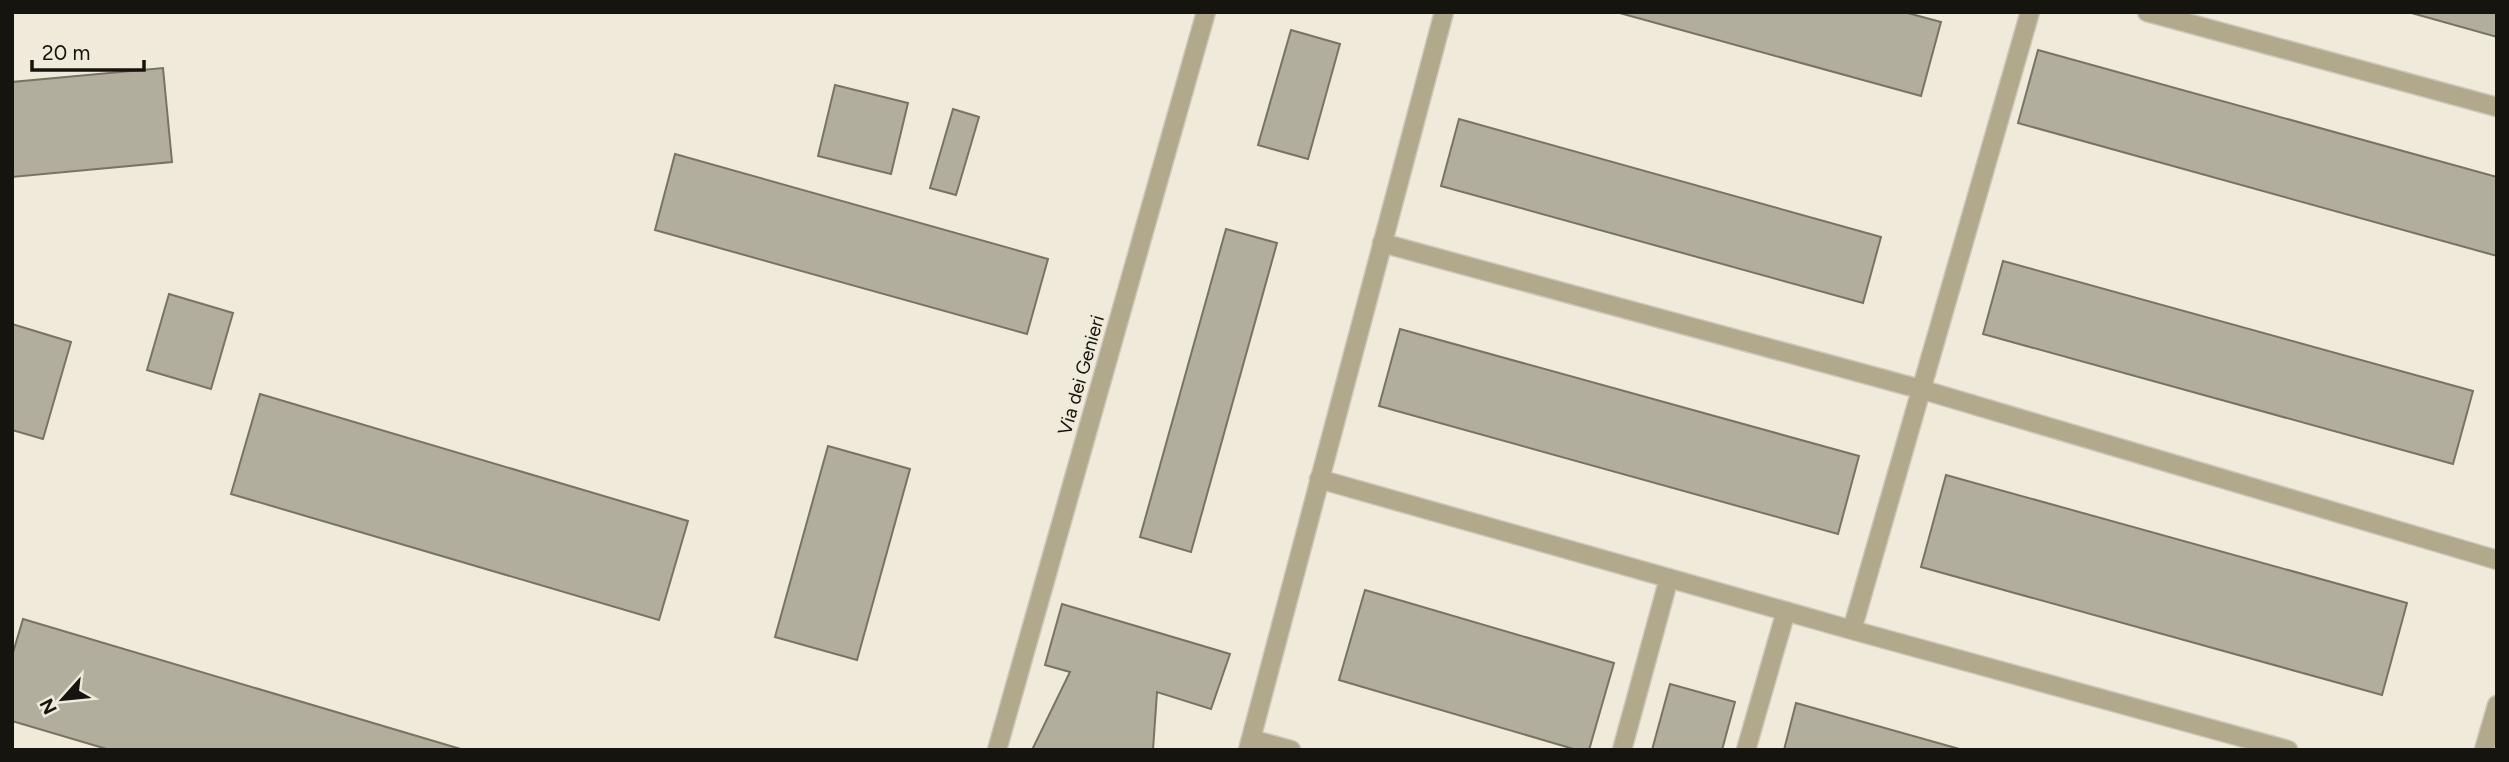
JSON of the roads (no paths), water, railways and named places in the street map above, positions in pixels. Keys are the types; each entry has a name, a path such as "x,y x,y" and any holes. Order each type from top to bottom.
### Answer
{"lane":[{"name":"Via dei Genieri","path":"997,750 1206,12"},
{"path":"1291,750 1249,744 1444,12"},
{"path":"1852,630 2030,12"},
{"path":"2147,12 2497,107"},
{"path":"1382,243 1920,389 2497,560"},
{"path":"1320,479 2288,750"},
{"path":"1622,750 1669,578"},
{"path":"1746,750 1786,611"},
{"path":"2484,750 2497,705"}]}
